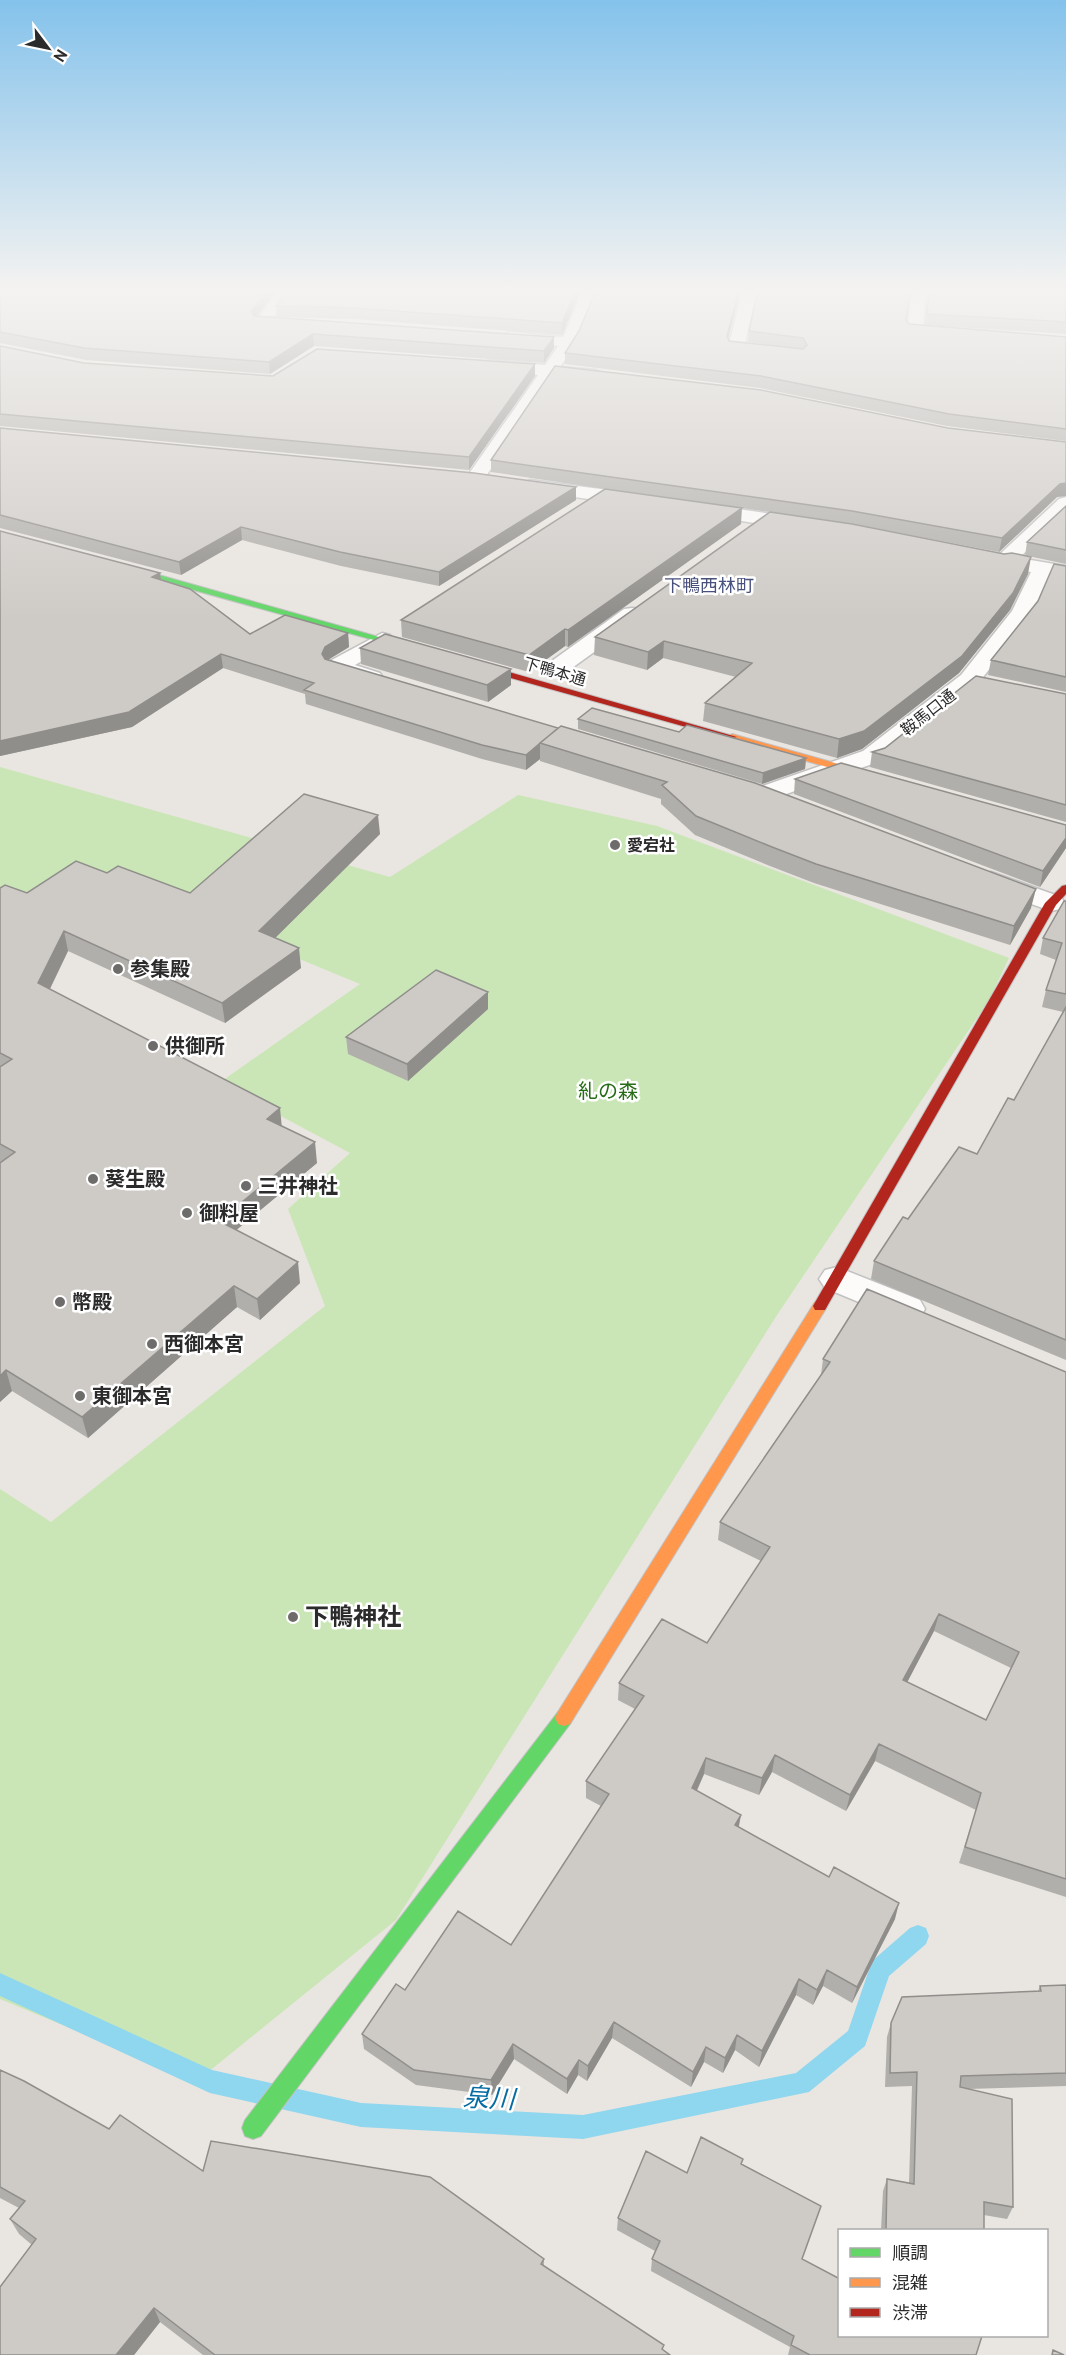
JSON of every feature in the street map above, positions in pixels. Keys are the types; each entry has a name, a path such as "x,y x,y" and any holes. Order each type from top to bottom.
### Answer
{"street":[{"path":"475,478 529,400"},
{"path":"451,476 659,503"},
{"path":"573,514 602,495"},
{"path":"1002,562 1066,503"},
{"path":"683,507 829,529"},
{"path":"737,539 765,519"},
{"path":"967,555 1066,572"},
{"path":"103,562 428,652"},
{"name":"鞍馬口通","path":"796,807 752,791 863,758 980,683 1022,613 1043,569"},
{"path":"552,666 652,600"},
{"path":"382,640 336,667 391,684"},
{"name":"下鴨本通","path":"451,659 863,758 893,783"},
{"name":"下鴨本通","path":"552,666 579,674"},
{"path":"253,2128 575,1703 837,1279 1059,895 974,873"},
{"path":"837,1279 935,1321"}],"green space":[{"name":"糺の森","path":"0,767 390,877 518,795 657,826 1009,958 989,1000 777,1315 396,1920 197,2081 0,1999 0,1489 51,1522 325,1306 288,1209 350,1153 219,1083 360,984 200,918 0,890"}],"building":[{"path":"0,400 510,400 469,457 0,414"},
{"path":"532,400 810,400 948,428 1066,442 1066,483 1060,484 1002,538 852,511 491,460"},
{"path":"879,400 1066,400 1066,429 949,414"},
{"path":"0,428 474,473 576,487 439,572 340,552 241,527 179,562 0,515"},
{"path":"605,489 742,508 529,655 401,620"},
{"path":"1066,506 1066,550 1027,542"},
{"path":"770,512 852,524 1004,554 1012,553 1031,557 1013,593 962,656 864,731 839,739 705,703 752,663 664,641 648,652 595,637"},
{"path":"0,531 160,573 152,577 190,589 250,634 285,615 348,633 325,647 322,654 325,659 558,728 526,755 482,745 304,690 314,683 221,654 129,712 0,741"},
{"path":"1054,564 1066,566 1066,677 991,660 1038,601"},
{"path":"385,634 511,669 487,685 360,648"},
{"path":"976,676 1066,694 1066,805 872,752 885,748"},
{"path":"592,708 679,732 687,725 806,758 763,773 578,719"},
{"path":"561,726 755,783 1036,889 1014,926 816,864 696,816 662,785 667,782 540,743"},
{"path":"841,763 1066,825 1066,838 1043,871 795,779"},
{"path":"304,794 378,815 259,931 299,948 222,1003 64,931 38,983 280,1108 267,1119 315,1142 219,1221 298,1262 257,1299 234,1286 82,1417 6,1370 0,1376 0,1163 15,1152 0,1144 0,1067 12,1059 0,1053 0,888 5,885 27,893 76,861 107,873 118,866 190,893"},
{"path":"1066,901 1066,994 1046,990 1062,943 1043,938"},
{"path":"436,970 488,992 407,1064 346,1037"},
{"path":"1066,1007 1066,1340 874,1261 903,1217 908,1219 959,1147 977,1154 1008,1098 1014,1100"},
{"path":"867,1289 1066,1372 1066,1879 965,1847 981,1793 879,1744 850,1795 775,1755 762,1778 706,1758 692,1788 741,1815 735,1825 829,1877 834,1867 899,1903 857,1987 827,1970 817,1990 799,1979 762,2051 737,2035 725,2058 706,2047 693,2072 614,2022 588,2066 579,2060 567,2079 513,2044 491,2080 414,2070 362,2034 396,1984 405,1990 458,1911 511,1945 609,1794 586,1781 644,1696 619,1683 662,1619 707,1643 770,1547 720,1522 830,1362 823,1359","holes":["939,1614 1019,1652 986,1720 903,1680"]},
{"path":"1066,1985 1066,2073 961,2076 960,2087 1012,2099 1013,2207 984,2202 984,2229 886,2229 887,2179 914,2184 917,2072 890,2073 891,2023 902,1997 1041,1991 1040,1986"},
{"path":"0,2070 109,2129 120,2115 203,2171 211,2141 430,2177 544,2259 541,2264 664,2345 662,2349 670,2355 215,2355 154,2308 116,2355 0,2355 0,2287 36,2239 10,2219 25,2201 0,2187"},
{"path":"701,2137 743,2159 741,2164 821,2206 802,2259 838,2278 838,2337 982,2337 976,2355 810,2355 791,2345 794,2336 652,2259 660,2241 618,2218 646,2151 687,2173"},
{"path":"1053,2350 1064,2355 1052,2355"}],"waterway":[{"name":"泉川","path":"0,1984 210,2081 361,2115 583,2127 801,2084 857,2038 880,1969 918,1936"}],"traffic: fast":[{"path":"117,566 420,650"},
{"path":"253,2128 564,1718"}],"traffic: slow":[{"path":"732,737 877,778"},
{"path":"564,1718 820,1306"}],"traffic: jam":[{"path":"467,663 732,737"},
{"path":"820,1306 1051,903 1066,888"}],"place":[{"name":"愛宕社","path":"615,845"},
{"name":"参集殿","path":"118,969"},
{"name":"供御所","path":"153,1046"},
{"name":"葵生殿","path":"93,1179"},
{"name":"三井神社","path":"246,1186"},
{"name":"御料屋","path":"187,1213"},
{"name":"幣殿","path":"60,1302"},
{"name":"西御本宮","path":"152,1344"},
{"name":"東御本宮","path":"80,1396"},
{"name":"下鴨神社","path":"293,1617"}],"district":[{"name":"下鴨西林町","path":"709,586"}]}
